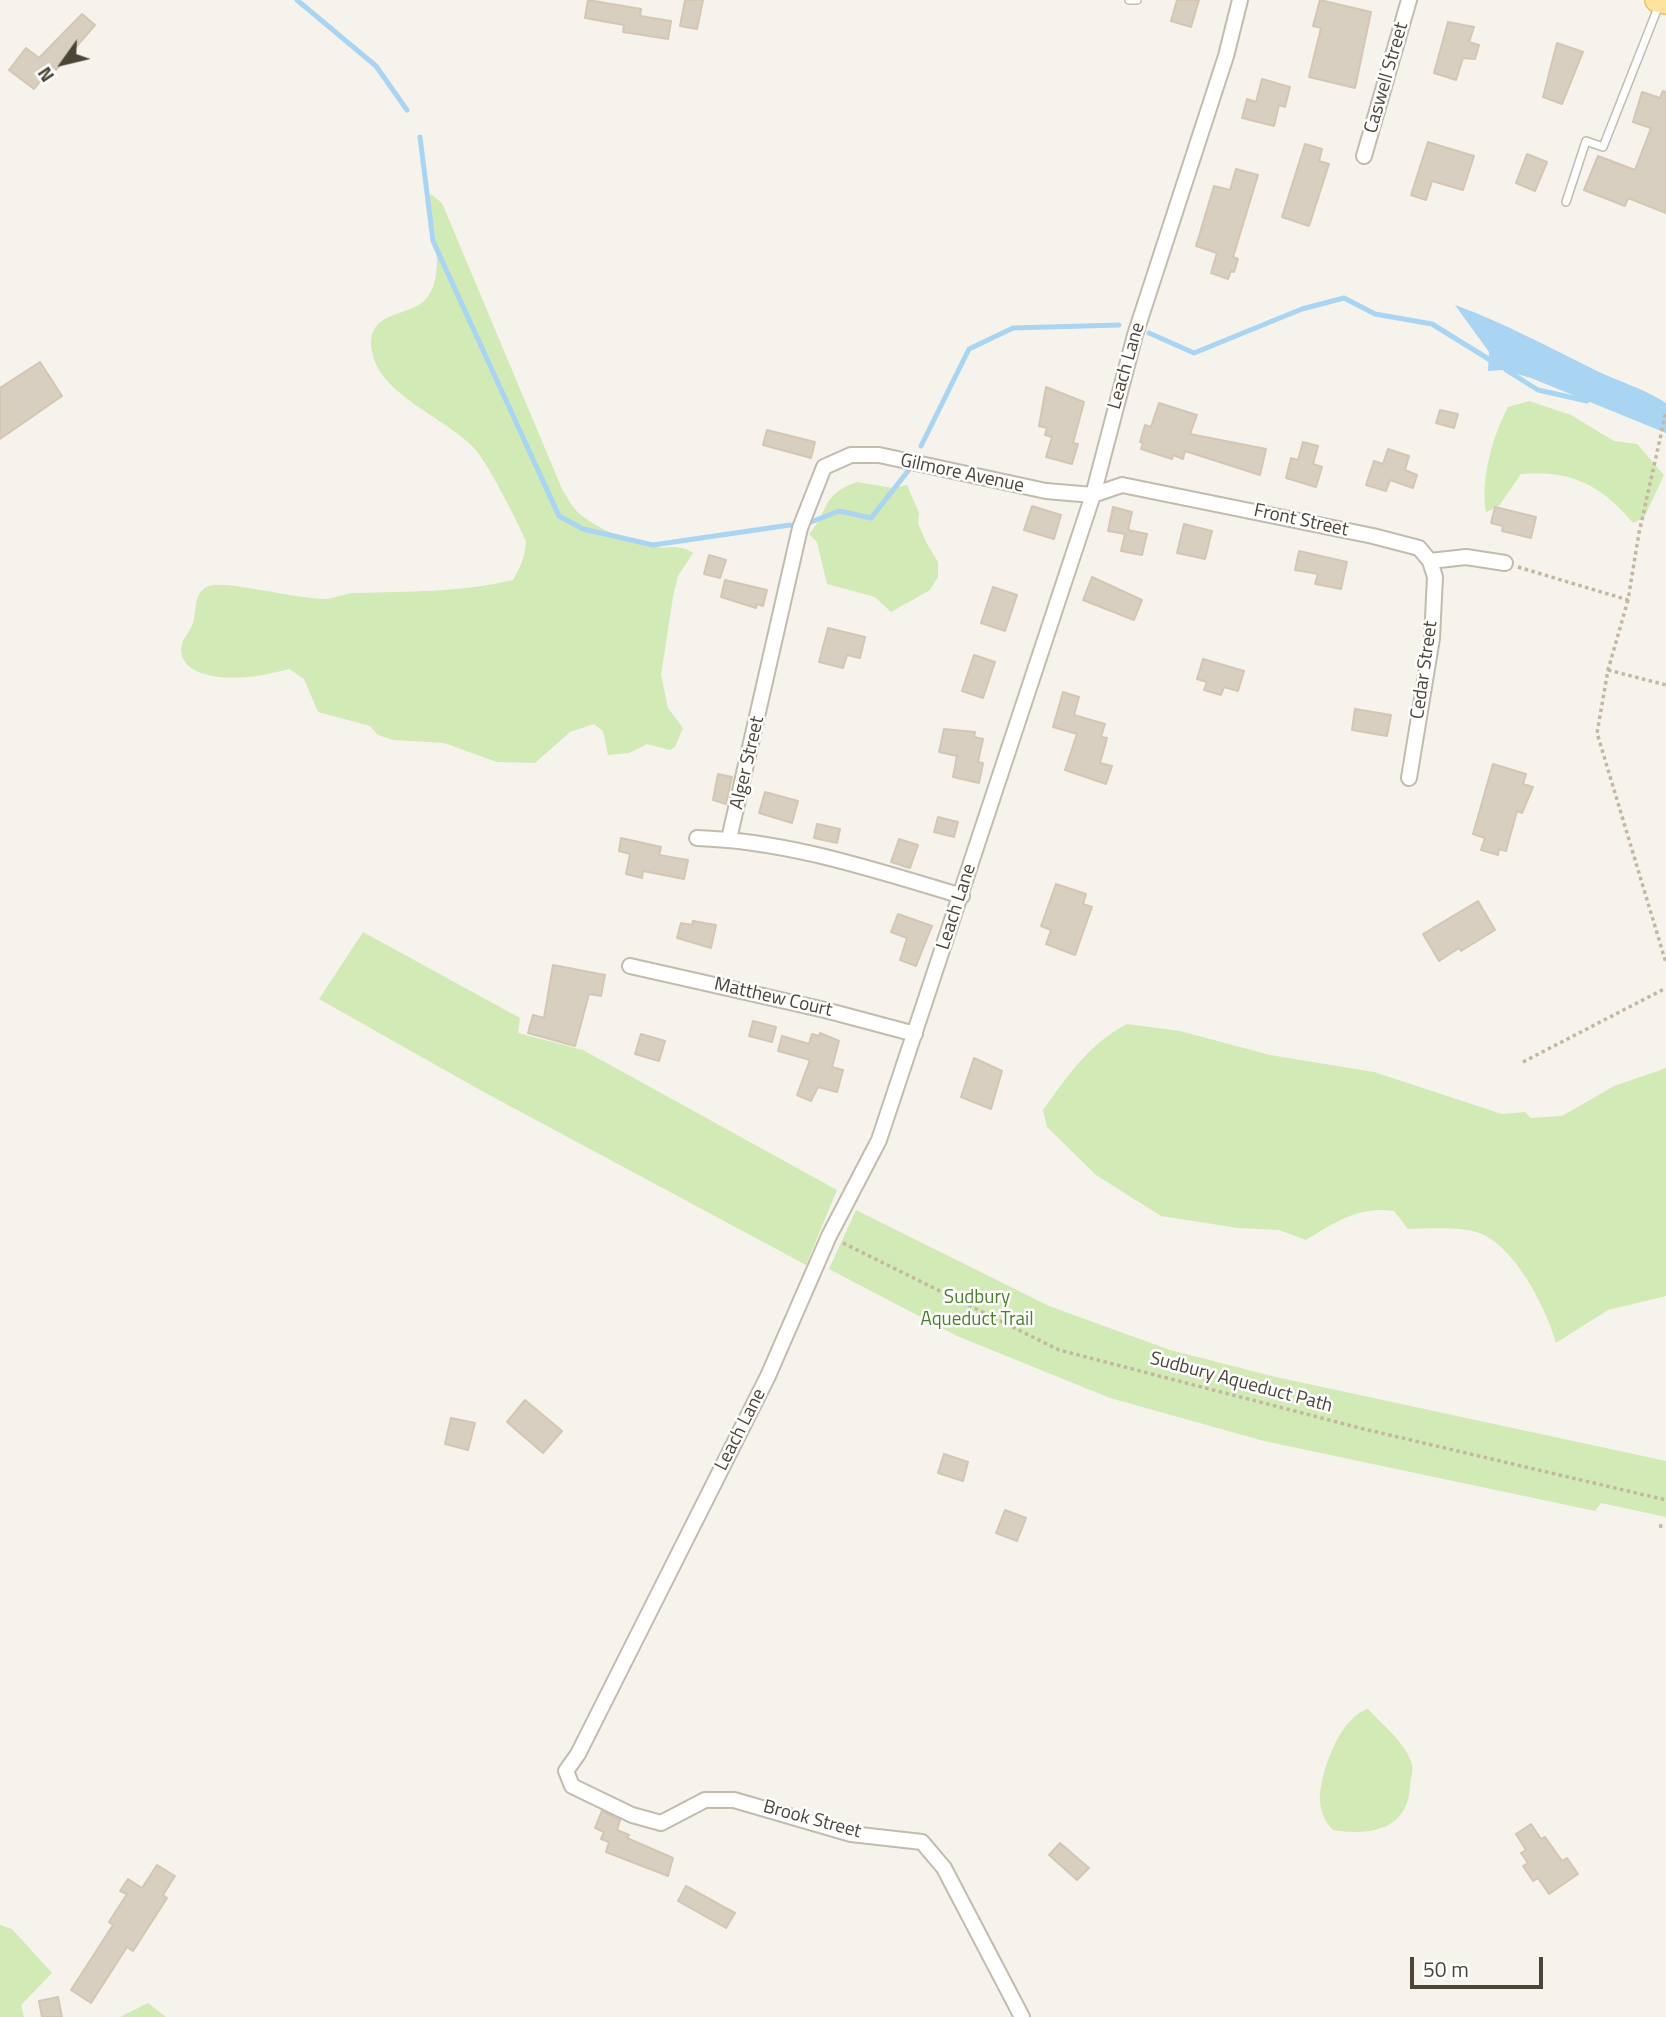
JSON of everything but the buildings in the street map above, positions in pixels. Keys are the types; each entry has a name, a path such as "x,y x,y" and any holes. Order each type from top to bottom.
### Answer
{"main road":[{"path":"1659,0 1666,2"}],"street":[{"name":"Leach Lane","path":"566,1771 578,1754 768,1376 829,1236 873,1155 962,895 1093,495 1135,335 1226,56 1240,0"},
{"name":"Caswell Street","path":"1364,156 1409,0"},
{"name":"Gilmore Avenue","path":"833,461 851,455 879,455 992,482 1093,495"},
{"name":"Alger Street","path":"729,839 775,647 800,528 815,485 824,467 833,461"},
{"name":"Front Street","path":"1093,495 1122,485 1202,500 1419,548 1430,561"},
{"path":"1430,561 1466,557 1506,563"},
{"name":"Cedar Street","path":"1409,778 1432,638 1435,578 1430,561"},
{"path":"697,838 729,839 814,852 962,895"},
{"name":"Matthew Court","path":"630,966 825,1010 915,1034"},
{"name":"Brook Street","path":"566,1771 572,1786 632,1815 661,1823 705,1800 734,1800 851,1834 922,1842 944,1868 1022,2017"}],"lane":[{"path":"1129,0 1137,0"},
{"path":"1566,202 1586,141 1603,147 1659,0"}],"path":[{"path":"1666,412 1628,600 1608,670 1597,733 1666,964"},
{"path":"1506,563 1628,600"},
{"path":"1608,670 1666,685"},
{"path":"1523,1062 1666,988"},
{"name":"Sudbury Aqueduct Path","path":"829,1236 1059,1350 1364,1429 1666,1500"},
{"path":"1659,1525 1666,1526"}],"green space":[{"path":"431,194 442,203 562,489 573,506 589,521 617,536 647,545 680,548 693,553 678,576 661,675 668,708 683,728 675,747 670,750 647,744 629,753 608,755 603,731 594,724 570,732 535,763 497,762 444,743 393,740 378,735 370,726 318,712 304,679 289,669 254,676 218,677 196,671 183,659 183,641 193,623 198,597 200,592 209,586 229,586 324,599 351,593 473,587 513,580 516,575 524,557 526,541 487,466 462,437 400,393 387,380 377,367 372,351 372,338 381,322 417,306 431,291 435,280 437,252 427,199"},
{"path":"1529,401 1571,415 1614,441 1637,444 1664,475 1644,518 1633,523 1609,499 1584,483 1539,473 1521,474 1499,506 1486,512 1486,472 1497,431 1508,407"},
{"path":"857,482 893,488 907,485 919,513 918,523 938,562 938,577 930,590 891,612 875,597 827,584 817,542 809,534 831,498"},
{"path":"363,932 520,1018 518,1033 583,1050 837,1190 806,1265 480,1090 319,999"},
{"path":"1127,1024 1180,1031 1270,1055 1374,1072 1502,1114 1525,1112 1531,1118 1562,1116 1614,1086 1666,1068 1666,1296 1608,1310 1556,1343 1537,1296 1516,1264 1505,1250 1479,1233 1453,1229 1408,1229 1394,1211 1381,1210 1348,1217 1306,1240 1279,1230 1238,1228 1161,1216 1096,1175 1047,1127 1043,1110 1090,1051"},
{"name":"Sudbury Aqueduct Trail","path":"856,1210 1049,1306 1170,1350 1276,1377 1666,1461 1666,1517 1601,1503 1595,1511 1264,1441 1110,1398 957,1336 829,1269"},
{"path":"1368,1709 1393,1735 1409,1757 1413,1770 1408,1801 1395,1821 1385,1827 1360,1832 1333,1830 1324,1817 1320,1801 1327,1762 1340,1734 1358,1714"},
{"path":"0,1925 12,1929 52,1973 21,2005 24,2017 0,2017"},
{"path":"148,2003 166,2017 120,2017"}],"water":[{"path":"1455,305 1658,398 1666,403 1666,433 1531,378 1503,370 1488,371 1489,352"}],"waterway":[{"path":"297,0 376,66 407,110"},
{"path":"420,137 433,241 559,516 583,529 653,545 790,525"},
{"path":"1149,333 1194,353 1302,309 1344,298 1375,314 1432,324 1495,363"},
{"path":"921,446 969,349 1013,328 1119,325"},
{"path":"1506,370 1538,390 1587,401"},
{"path":"811,522 839,511 871,518 908,471"}]}
